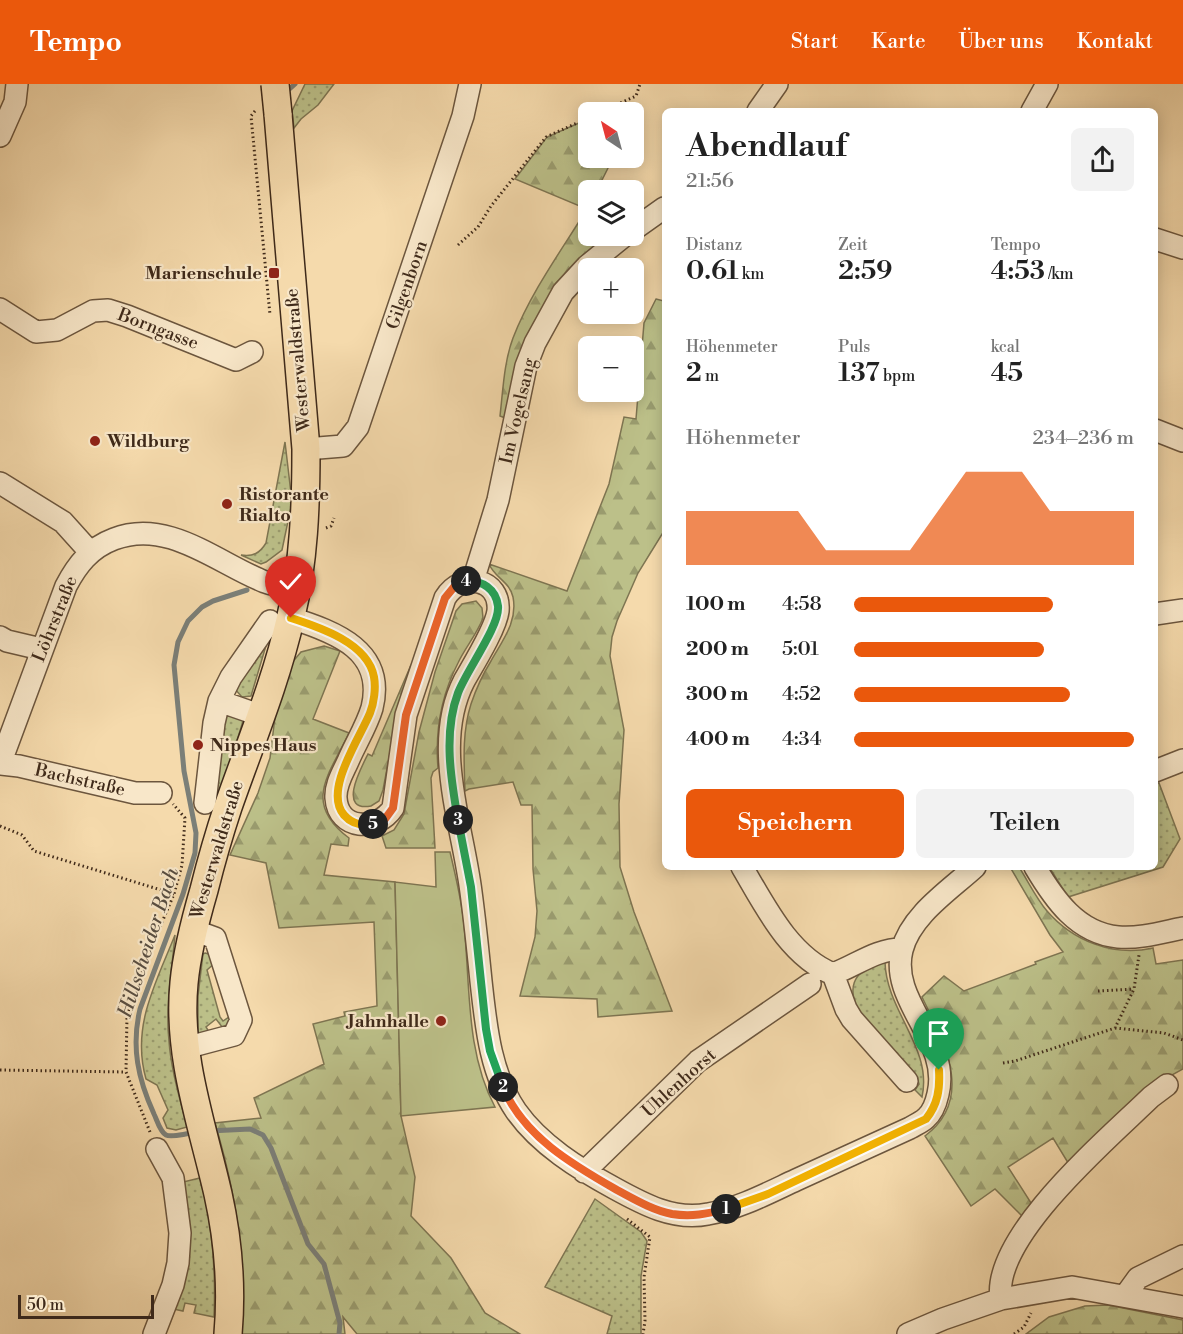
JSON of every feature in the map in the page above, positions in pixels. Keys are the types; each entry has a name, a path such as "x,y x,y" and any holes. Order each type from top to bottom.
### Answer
{"main road":[{"name":"Westerwaldstraße","path":"228,1334 229,1283 224,1226 185,1048 184,987 187,956 193,930 221,829 262,716 280,619 297,589 306,499 306,449 267,112 276,84"}],"street":[{"path":"0,136 15,102 17,84"},
{"name":"Gilgenborn","path":"306,449 343,446 358,427 456,138 470,84"},
{"path":"760,108 777,84"},
{"path":"1034,108 1047,84"},
{"path":"644,222 662,209"},
{"path":"1158,240 1183,248"},
{"name":"Im Vogelsang","path":"473,581 498,500 526,366 535,343 563,292 587,266 612,246"},
{"name":"Borngasse","path":"0,309 36,332 57,330 93,311 108,310 236,360 252,352"},
{"path":"1158,431 1183,441"},
{"path":"0,483 63,522 90,552"},
{"name":"Löhrstraße","path":"0,764 66,586 75,569 90,552 107,541 124,534 141,532 164,535 190,544 267,582 297,589"},
{"path":"205,803 214,723 219,701 231,677 280,619 322,628 344,640 365,658 374,675 371,711 339,781 336,796 340,811 355,824 379,822 389,814 395,801 406,715 445,598 449,591 459,583 473,581 487,586 497,599 498,614 458,692 451,718 450,747 452,788 471,887 490,1051 507,1095 516,1111 554,1149 584,1172 642,1204 670,1214 696,1216 708,1214 768,1194 926,1119 933,1110 937,1098 940,1085 939,1070 929,1036 902,982 900,967 902,949 919,919 972,870"},
{"path":"1158,614 1183,610"},
{"path":"0,637 7,641 41,649"},
{"path":"219,701 262,716"},
{"path":"1158,770 1183,760"},
{"name":"Bachstraße","path":"0,764 19,766 135,793 161,794"},
{"path":"744,870 770,915 792,943 819,968 833,974 878,952 902,949"},
{"path":"1037,870 1052,896 1065,911 1082,924 1098,932 1118,938 1183,928"},
{"path":"185,1048 234,1035 241,1020 215,938 193,930"},
{"path":"833,974 852,1019 908,1081"},
{"name":"Uhlenhorst","path":"584,1172 698,1061 810,984"},
{"path":"1001,1299 999,1287 1002,1276 1021,1234 1036,1212 1066,1179 1167,1085"},
{"path":"154,1334 173,1285 178,1263 180,1233 173,1178 157,1149"},
{"path":"1125,1296 1138,1278 1183,1256"},
{"path":"908,1334 1001,1299 1072,1287 1183,1307"}],"path":[{"path":"622,102 636,96 640,84"},
{"path":"267,112 251,116 272,326"},
{"path":"458,245 477,227 546,137 578,123"},
{"path":"157,1149 126,1072 127,1015 174,894 182,865 185,818 182,812 161,794"},
{"path":"0,826 22,835 34,851 174,894"},
{"path":"1114,1029 1134,989 1142,936"},
{"path":"1098,991 1134,989"},
{"path":"1003,1063 1114,1029 1164,1033 1183,1040"},
{"path":"0,1070 126,1072"},
{"path":"643,1334 644,1277 650,1237"},
{"path":"1014,1334 1024,1327 1032,1316 1030,1294"}],"green space":[{"path":"305,84 334,84 318,105 294,128 292,111"},
{"path":"578,123 578,168 608,168 602,180 578,180 578,205 515,179 547,137"},
{"path":"578,223 578,246 597,246 583,258 578,258 578,266 505,418 500,416 510,347 537,288"},
{"path":"656,299 662,300 662,534 638,573 617,621 610,656 624,730 619,804 620,867 634,912 672,1011 598,1017 597,999 520,996 535,937 537,911 533,869 532,805 521,805 513,782 465,791 465,736 468,715 475,693 508,631 513,615 511,592 489,564 567,591 609,484 624,417 636,419 637,402 644,402 644,323"},
{"path":"285,442 292,502 282,550 261,564 241,555 256,554 266,543"},
{"path":"476,601 482,608 483,618 452,676 440,714 437,741 438,768 433,772 431,778 435,848 386,848 382,836 394,830 404,814 419,732 435,672 456,611 462,604"},
{"path":"268,639 251,696 242,697 234,688"},
{"path":"324,646 340,651 313,719 349,733 328,775 323,800 326,813 349,838 348,846 331,844 324,875 395,882 401,1116 415,1177 411,1216 451,1258 485,1313 520,1334 357,1334 343,1317 345,1334 240,1334 242,1279 238,1227 229,1177 215,1123 261,1118 254,1098 324,1064 313,1024 345,1016 344,1012 377,1006 374,922 279,928 266,863 230,855 258,793 270,758 275,717 290,665 301,652"},
{"path":"411,665 395,726 383,790 379,801 371,806 361,806 355,802 353,796 357,778 368,754 372,756"},
{"path":"229,715 241,718 243,721 216,809 217,753 226,717"},
{"path":"1158,783 1180,839 1163,867 1158,869"},
{"path":"435,852 450,852 452,860 463,916 473,1038 485,1085 495,1107 401,1116 395,882 436,887"},
{"path":"1012,870 1021,870 1047,911 1057,922 1081,938 1109,948 1123,950 1153,948 1156,964 1183,960 1183,1069 1159,1082 1070,1166 1053,1138 1008,1167 1033,1206 1025,1219 995,1189 971,1206 925,1136 940,1121 949,1104 952,1087 946,1050 922,997 944,976 964,991 1063,952 1050,935"},
{"path":"1051,870 1154,870 1068,897"},
{"path":"175,935 168,1001 168,1028 174,1074 187,1127 176,1130 167,1128 163,1118 168,1110 157,1085 146,1079 142,1060 142,1041 148,1005"},
{"path":"205,953 216,962 207,970 220,1017 223,1021 232,1015 226,1032 216,1019 206,1027 212,1037 198,1039 198,996 203,954"},
{"path":"885,962 887,980 893,997 921,1062 924,1079 922,1097 915,1090 919,1084 917,1077 876,1036 863,1019 855,1002 853,986 861,973"},
{"path":"200,1178 213,1247 214,1317 194,1313 196,1305 185,1303 183,1311 173,1309 183,1182"},
{"path":"595,1199 641,1232 647,1241 641,1276 641,1334 607,1334 612,1316 545,1287"},
{"path":"1108,1305 1183,1320 1183,1334 1026,1334 1049,1317 1085,1306"}],"waterway":[{"name":"Hillscheider Bach","path":"285,93 295,84"},
{"name":"Hillscheider Bach","path":"194,1133 169,1136 160,1129 140,1075 136,1050 137,1023 140,1009 183,894 195,853 196,833 184,771 174,665 178,642 188,621 202,607 247,590"},
{"name":"Hillscheider Bach","path":"209,1131 250,1129 263,1135 271,1148 308,1244 324,1264 340,1323 339,1334"}],"place":[{"name":"Marienschule","path":"274,273"},
{"name":"Wildburg","path":"95,441"},
{"name":"Ristorante Rialto","path":"227,504"},
{"name":"Nippes Haus","path":"198,745"},
{"name":"Jahnhalle","path":"441,1021"}],"route":[{"path":"291,618 337,635 365,658 374,675 371,711 339,781 336,796 340,811 347,819 355,824 365,825 385,819 393,808 406,715 449,591 459,583 480,582 493,592 497,599 498,614 458,692 451,718 450,747 452,788 471,887 486,1029 496,1070 516,1111 554,1149 584,1172 642,1204 670,1214 696,1216 726,1209 768,1194 926,1119 933,1110 937,1098 940,1085 939,1070"}]}
